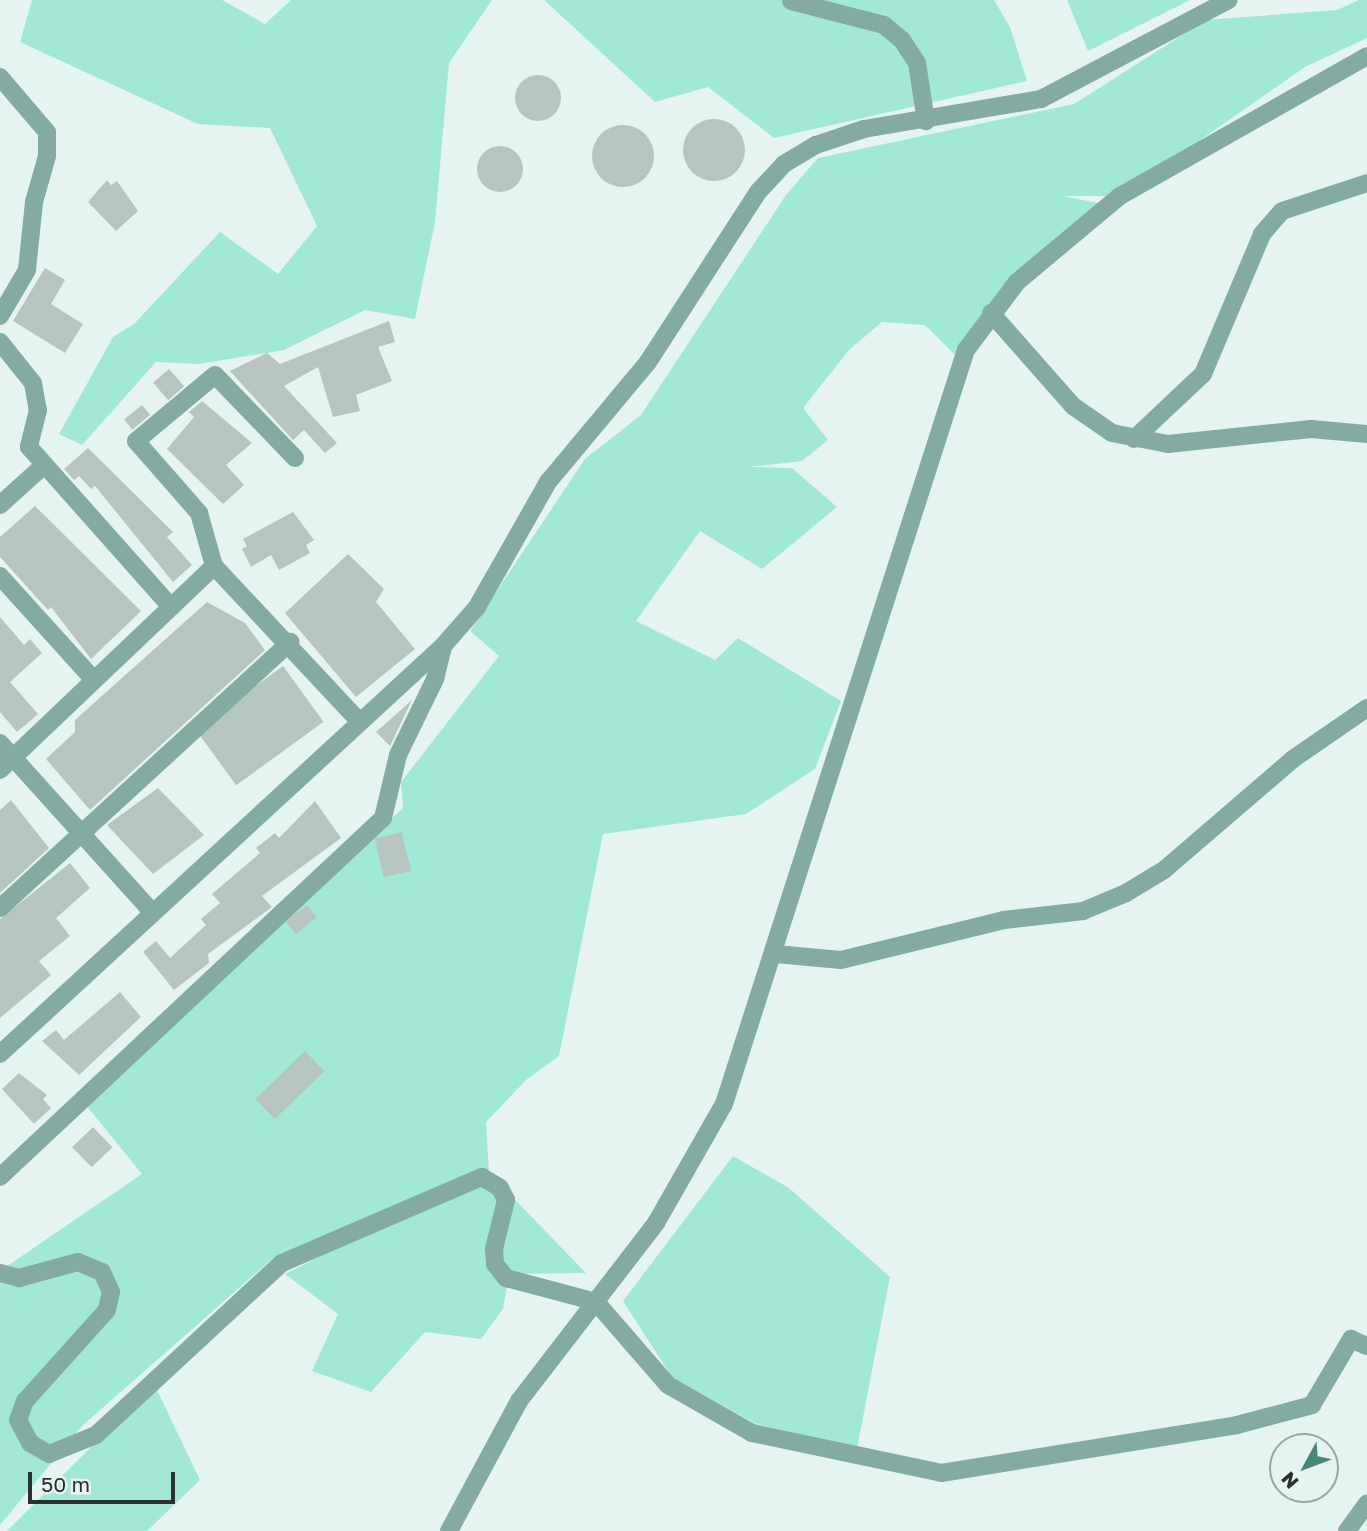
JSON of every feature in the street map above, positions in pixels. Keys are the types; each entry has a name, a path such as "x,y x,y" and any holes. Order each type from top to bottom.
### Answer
{"street":[{"path":"0,1054 443,646 477,607 548,482 648,362 775,173 833,138 1041,99 1229,0"},
{"path":"791,1 884,25 902,40 917,63 926,121"},
{"path":"449,1531 519,1401 656,1223 724,1104 776,954 946,400 966,349 1017,282 1120,196 1367,56"},
{"path":"0,78 47,132 47,156 32,215 27,270 0,316"},
{"path":"1133,439 1203,374 1262,234 1282,211 1367,183"},
{"path":"991,313 1073,406 1112,433 1168,444 1311,429 1367,434"},
{"path":"0,342 33,383 38,410 29,447 42,467 171,607"},
{"path":"295,458 215,375 136,441 200,513 214,566 290,642 359,721"},
{"path":"0,505 42,467"},
{"path":"7,764 214,566"},
{"path":"0,576 94,680"},
{"path":"0,908 290,642"},
{"path":"0,1177 383,818 398,755 435,679 443,646"},
{"path":"776,954 841,960 1004,920 1083,911 1126,893 1164,870 1293,759 1367,708"},
{"path":"0,743 7,764 80,834 152,912"},
{"path":"0,1273 19,1278 78,1262 102,1272 111,1292 107,1310 25,1401 18,1420 30,1443 49,1454 96,1435 282,1263 482,1178 500,1188 506,1200 494,1249 495,1264 506,1278 596,1303 667,1385 741,1428 942,1473 1237,1425 1312,1405 1351,1339 1367,1346"},
{"path":"1347,1531 1367,1503"}],"green space":[{"path":"32,0 222,0 265,24 291,0 492,0 449,63 435,222 415,319 365,310 284,350 199,364 156,362 82,445 59,434 113,337 134,324 220,232 278,274 317,226 270,128 198,124 20,42"},
{"path":"544,0 994,0 1010,27 1027,81 774,138 708,87 655,102"},
{"path":"1067,0 1190,0 1088,51"},
{"path":"1359,0 1367,0 1367,38 1305,67 1120,196 1062,196 1109,205 1017,282 954,354 925,325 882,322 849,350 803,408 828,440 802,461 748,467 792,468 837,507 762,569 700,531 636,621 715,660 738,638 841,701 815,769 746,814 603,834 559,1056 526,1080 486,1122 489,1173 586,1273 509,1274 503,1309 481,1339 425,1332 371,1392 312,1371 338,1314 285,1274 476,1179 272,1259 82,1426 0,1525 0,1271 142,1174 85,1104 403,808 401,782 499,656 470,631 585,459 641,415 786,195 818,158 1074,104 1206,20 1337,10"},
{"path":"733,1156 789,1188 890,1277 857,1449 756,1424 672,1377 623,1301"},
{"path":"157,1390 200,1480 147,1531 7,1531 105,1433"}],"building":[{"path":"538,75 554,82 561,98 554,114 538,121 522,114 515,98 522,82"},
{"path":"714,119 726,121 736,128 743,138 743,162 736,172 726,179 714,181 702,179 692,172 685,162 683,150 685,138 692,128 702,121"},
{"path":"623,125 635,127 645,134 652,144 652,168 645,178 635,185 623,187 611,185 601,178 594,168 592,156 594,144 601,134 611,127"},
{"path":"500,146 516,153 523,169 516,185 500,192 484,185 477,169 484,153"},
{"path":"107,180 111,185 117,181 138,211 116,231 88,202"},
{"path":"45,268 65,280 51,304 83,324 65,353 13,321"},
{"path":"389,321 395,342 378,347 392,381 356,395 360,411 333,417 318,367 284,386 337,443 325,453 304,430 293,440 230,371 267,353 280,364"},
{"path":"169,369 184,386 168,400 153,383"},
{"path":"202,401 252,443 226,465 244,485 223,504 167,449 194,417 189,412"},
{"path":"142,405 150,415 132,430 124,419"},
{"path":"88,448 173,532 167,537 192,565 173,582 95,486 91,489 79,476 74,480 64,469"},
{"path":"35,506 141,611 91,659 51,607 48,610 0,557 0,537"},
{"path":"293,512 314,540 306,545 310,553 279,570 271,555 251,567 242,549 247,546 243,539"},
{"path":"348,554 384,589 376,602 415,649 356,697 285,613"},
{"path":"207,602 245,623 265,650 90,810 46,759 75,732 75,720"},
{"path":"0,617 24,645 30,639 42,653 10,682 38,714 17,732 0,712"},
{"path":"283,666 324,722 236,785 196,729"},
{"path":"412,700 390,746 376,732"},
{"path":"158,788 204,835 153,874 107,825"},
{"path":"11,800 49,848 0,893 0,810"},
{"path":"315,801 341,838 262,896 272,907 208,954 209,963 174,990 143,952 156,941 170,958 206,925 201,919 220,903 212,894 260,853 256,848 275,833 279,838"},
{"path":"402,832 411,871 384,877 375,838"},
{"path":"70,863 90,888 56,918 70,936 39,961 51,975 0,1018 0,919"},
{"path":"307,905 317,918 296,934 286,922"},
{"path":"120,992 141,1017 79,1075 42,1041 56,1030 64,1040"},
{"path":"305,1051 324,1071 275,1119 255,1099"},
{"path":"19,1073 47,1095 43,1099 51,1108 34,1124 2,1089"},
{"path":"93,1127 112,1147 92,1167 72,1147"}]}
